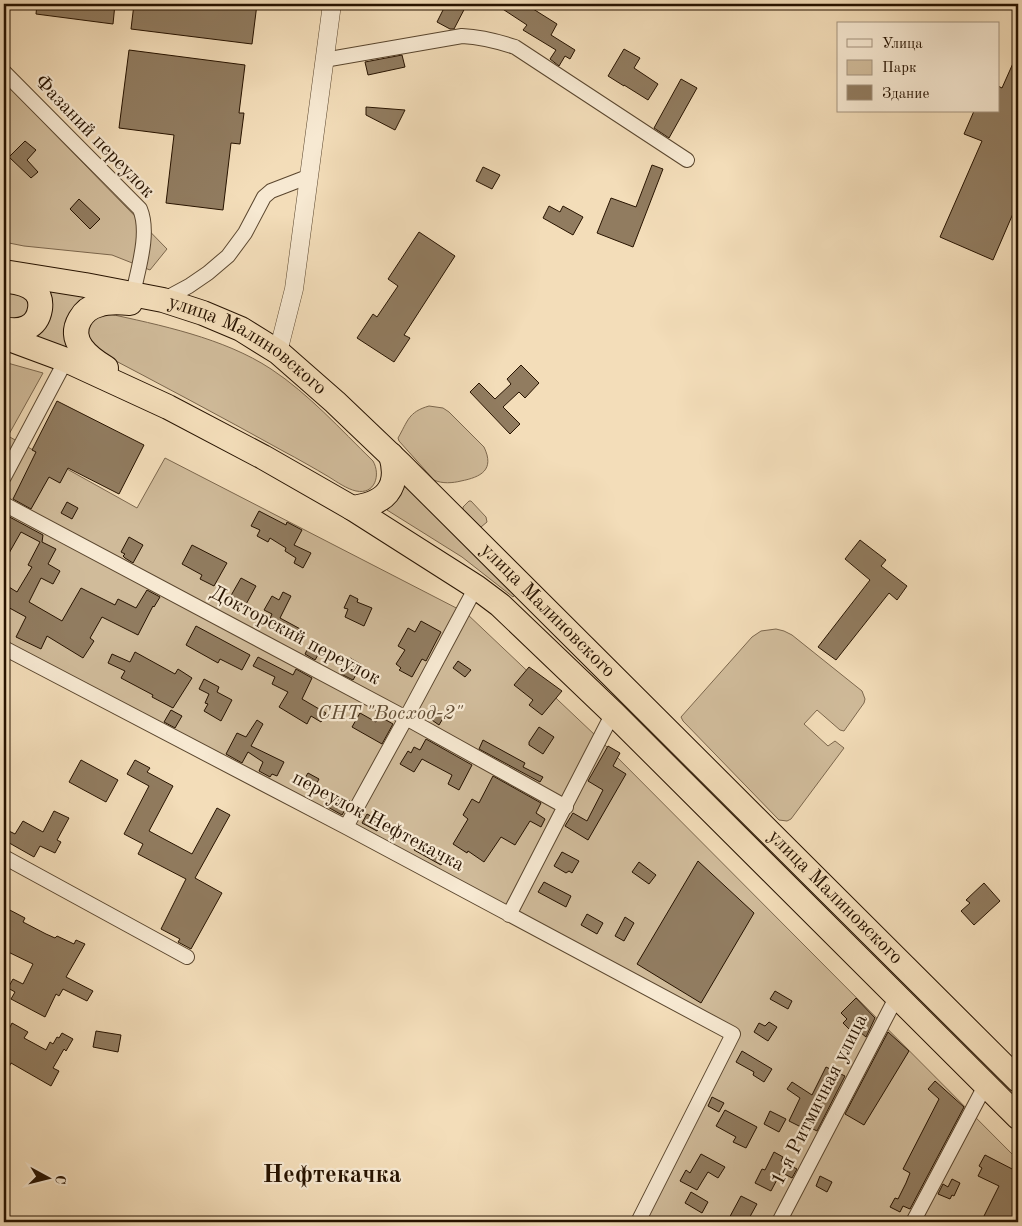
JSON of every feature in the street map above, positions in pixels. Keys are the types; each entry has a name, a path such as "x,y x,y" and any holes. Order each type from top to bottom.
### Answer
{"highway":[{"name":"улица Малиновского","path":"4,272 133,294 173,304 203,313 241,329 278,352 391,455 1018,1080"},
{"path":"4,280 21,283 30,287 40,299 40,307 35,322 28,328 12,331 4,329"},
{"path":"168,407 91,358 78,344 76,332 78,322 83,315 96,305 119,302 173,304"},
{"name":"улица Малиновского","path":"4,337 66,360 168,407 263,456 352,508 476,587 500,605 613,713 1018,1117"},
{"path":"352,508 372,504 389,492 394,478 391,455"}],"street":[{"path":"278,352 294,289 332,4"},
{"path":"324,60 462,36 500,42 515,48 687,160"},
{"name":"Фазаний переулок","path":"4,72 140,209 144,228 133,294"},
{"path":"173,304 228,256 245,232 264,197 271,191 310,176"},
{"path":"4,477 66,360"},
{"name":"Докторский переулок","path":"4,504 406,718 566,807"},
{"path":"346,827 476,587"},
{"name":"переулок Нефтекачка","path":"4,648 346,827 733,1034 638,1222"},
{"path":"509,915 613,713"},
{"path":"4,857 186,958"},
{"name":"1-я Ритмичная улица","path":"779,1222 897,996"},
{"path":"913,1222 986,1084"}],"green space":[{"path":"4,82 167,249 150,270 112,255 24,246 4,242"},
{"path":"4,288 21,292 32,303 26,319 4,320"},
{"path":"45,288 90,297 72,353 31,336"},
{"path":"105,313 169,328 212,341 253,358 271,369 298,389 373,461 376,472 375,483 368,490 356,491 349,489 236,425 95,350 84,330 86,324"},
{"name":"СНТ \"Восход-2\"","path":"4,362 43,373 8,436 137,508 165,458 466,613 596,736 1018,1160 1018,1222 630,1222 727,1036 4,648"},
{"path":"429,406 443,408 449,412 484,447 488,461 487,467 480,475 455,482 444,483 434,480 399,441 398,438 409,418 422,408"},
{"path":"405,485 515,595 513,597 462,557 387,510 398,499"},
{"path":"469,501 486,517 487,522 481,527 463,510 463,507"},
{"path":"776,629 792,635 862,691 865,699 844,731 840,730 817,710 804,724 828,746 835,741 844,748 791,819 787,821 779,820 681,717 752,637 761,631"}],"building":[{"path":"37,4 115,4 113,24 36,14"},
{"path":"134,4 257,4 252,44 131,29"},
{"path":"446,4 467,4 454,29 450,29 437,22"},
{"path":"495,4 533,4 530,7 557,24 551,35 575,50 570,59 565,56 559,66 550,59 556,50 523,30 527,25"},
{"path":"624,49 640,58 634,68 658,84 648,100 608,76"},
{"path":"129,50 245,65 239,113 244,113 240,144 231,143 223,210 166,203 174,135 119,128"},
{"path":"1018,52 1018,202 993,260 940,237 982,141 964,134 974,112 1000,112 1000,87 1002,88"},
{"path":"402,55 405,67 368,75 365,62"},
{"path":"681,79 697,88 669,138 654,128"},
{"path":"366,107 405,110 395,130 366,115"},
{"path":"25,141 36,150 27,160 38,172 31,178 9,157"},
{"path":"652,165 663,169 633,247 597,233 611,198 636,207"},
{"path":"483,167 500,175 492,189 476,181"},
{"path":"79,199 100,219 90,229 70,209"},
{"path":"549,206 560,212 563,206 583,217 573,235 543,218"},
{"path":"419,232 455,256 404,335 410,338 394,362 357,338 373,314 377,317 398,286 388,279"},
{"path":"521,365 539,383 525,398 519,392 503,407 520,424 510,434 470,392 479,383 495,399 511,384 507,379"},
{"path":"57,401 144,445 119,494 68,468 60,483 49,477 31,509 13,499 36,452 32,450"},
{"path":"67,502 78,508 72,519 61,513"},
{"path":"259,511 286,525 287,522 302,530 294,545 311,553 303,568 294,563 296,558 285,551 286,548 270,538 268,542 257,536 260,530 251,526"},
{"path":"4,514 43,535 42,542 56,549 48,564 60,571 53,584 41,578 29,602 62,621 81,588 115,605 118,599 136,608 147,590 160,597 153,606 138,635 102,617 90,638 94,641 83,658 47,636 41,649 16,637 26,617 4,605 4,584 17,592 32,567 28,565 40,542 21,532 4,562"},
{"path":"129,537 143,545 133,563 125,558 123,556 125,554 121,552"},
{"path":"860,540 886,560 881,566 907,586 897,600 889,593 836,660 818,647 870,580 845,559"},
{"path":"192,545 227,563 214,586 200,579 202,575 182,564"},
{"path":"241,578 256,586 244,608 229,599"},
{"path":"283,592 291,596 280,618 304,631 298,642 267,625 272,614 264,610 272,596 279,600"},
{"path":"350,595 358,599 357,602 372,608 364,626 345,617 348,609 344,608"},
{"path":"421,621 441,632 426,661 422,659 412,677 399,670 401,668 396,664 405,650 398,646 408,628 415,632"},
{"path":"196,626 250,655 242,670 220,659 218,663 186,645"},
{"path":"310,644 321,650 315,660 305,654"},
{"path":"135,652 175,674 178,669 192,678 173,708 121,678 125,671 108,663 112,654 130,662"},
{"path":"258,657 293,675 296,669 312,678 302,699 326,713 321,722 311,716 307,724 279,707 288,692 272,684 275,677 253,666"},
{"path":"350,658 362,665 353,680 341,674"},
{"path":"458,661 471,670 465,677 453,668"},
{"path":"529,667 562,691 542,715 529,705 533,700 514,685"},
{"path":"204,679 219,687 217,692 232,700 221,721 204,711 208,704 205,703 209,694 199,689"},
{"path":"435,709 445,715 439,725 429,718"},
{"path":"171,710 182,716 175,728 164,722"},
{"path":"360,713 376,722 379,716 393,724 382,744 352,727"},
{"path":"257,720 263,724 251,746 284,762 277,776 272,774 270,777 259,771 263,762 248,752 242,763 226,754 237,733 246,737"},
{"path":"539,727 554,737 543,754 529,745"},
{"path":"426,739 472,765 459,790 448,784 452,775 422,759 414,772 400,764 408,751 411,753 414,747 420,750"},
{"path":"483,740 525,763 523,767 543,777 540,782 479,749"},
{"path":"608,746 620,753 613,766 626,774 588,840 565,826 573,813 587,821 603,790 588,781"},
{"path":"81,760 118,780 106,802 69,782"},
{"path":"135,760 150,768 147,772 173,786 149,831 192,854 217,808 230,815 195,878 222,893 191,949 178,942 180,939 161,929 186,879 138,854 143,844 124,834 149,786 127,774"},
{"path":"308,773 319,779 312,792 300,786"},
{"path":"493,776 541,803 536,813 545,819 541,827 530,821 515,845 501,837 484,862 453,844 468,819 463,815 472,799 479,803"},
{"path":"341,796 350,801 342,815 326,806 330,798 337,802"},
{"path":"54,811 69,818 57,840 61,842 55,853 40,846 34,857 4,840 7,830 15,834 23,821 43,832"},
{"path":"367,814 382,822 377,831 362,823"},
{"path":"420,840 447,854 441,865 414,850"},
{"path":"562,852 579,861 572,873 569,871 566,873 554,866"},
{"path":"698,861 754,913 701,1003 637,964"},
{"path":"639,862 656,875 649,884 632,872"},
{"path":"544,882 571,896 566,907 538,892"},
{"path":"984,883 1000,901 974,925 961,911 970,903 966,900"},
{"path":"4,907 25,918 23,922 46,934 55,938 57,936 74,944 76,940 85,944 66,977 93,991 87,1001 63,989 59,996 56,994 45,1017 11,999 15,992 8,988 13,979 23,984 33,964 4,950"},
{"path":"587,914 603,923 597,934 581,925"},
{"path":"625,917 634,923 624,941 615,936"},
{"path":"775,991 792,1001 788,1009 770,999"},
{"path":"856,998 875,1018 866,1037 855,1028 852,1032 843,1023 847,1019 841,1013"},
{"path":"769,1022 777,1027 768,1041 754,1032 759,1023 765,1026"},
{"path":"12,1023 28,1032 24,1038 46,1050 50,1042 53,1044 62,1033 73,1039 66,1051 64,1049 53,1068 59,1071 51,1086 11,1063 4,1077 4,1039"},
{"path":"96,1031 121,1035 118,1052 93,1047"},
{"path":"888,1032 909,1051 864,1125 845,1114"},
{"path":"742,1051 772,1069 764,1082 753,1075 754,1072 736,1062"},
{"path":"826,1067 845,1076 817,1131 807,1126 805,1129 789,1121 800,1098 787,1089 792,1082 812,1095"},
{"path":"935,1081 964,1107 910,1209 903,1206 900,1212 890,1207 895,1198 898,1199 906,1183 910,1173 903,1169 939,1099 928,1089"},
{"path":"712,1097 724,1103 719,1112 708,1106"},
{"path":"725,1110 757,1127 746,1148 733,1142 736,1137 716,1126"},
{"path":"770,1111 786,1119 779,1132 764,1124"},
{"path":"774,1152 783,1157 781,1161 797,1169 792,1178 781,1172 771,1191 755,1183 762,1169 765,1170"},
{"path":"701,1154 725,1167 718,1178 708,1172 697,1190 680,1181 686,1170 690,1173"},
{"path":"985,1155 1018,1172 1018,1222 981,1222 999,1186 978,1176 982,1168 979,1166"},
{"path":"820,1176 832,1182 827,1192 816,1186"},
{"path":"952,1179 960,1183 954,1196 952,1195 950,1199 938,1194 943,1184 948,1187"},
{"path":"691,1192 708,1202 702,1213 685,1203"},
{"path":"741,1196 757,1204 747,1222 727,1222"}],"district":[{"name":"Нефтекачка","path":"332,1175"}]}
